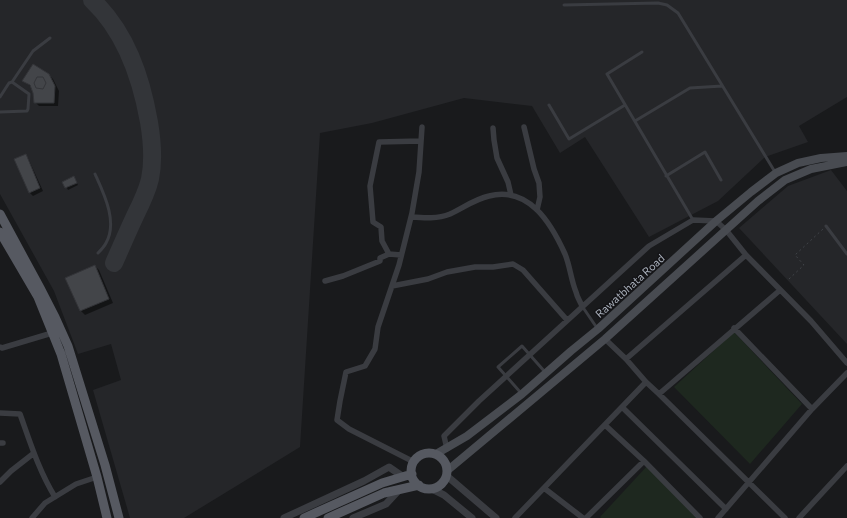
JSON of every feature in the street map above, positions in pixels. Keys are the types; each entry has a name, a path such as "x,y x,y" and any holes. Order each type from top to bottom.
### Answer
{"main road":[{"name":"Rawatbhata Road","path":"436,454 467,436 522,394 598,329 716,221 776,173 798,163 821,158 847,156"},
{"name":"Rawatbhata Road","path":"447,473 605,339 758,200 785,180 811,169 847,162"},
{"path":"0,214 55,317 68,346 105,465 119,518"},
{"path":"0,232 5,247 38,297 61,354 97,477 107,518"},
{"path":"432,453 444,459 447,473 443,483 432,489 427,489 416,483 412,474 414,462 423,454 432,453"},
{"path":"304,518 382,483 412,474"},
{"path":"328,518 384,493 419,485"}],"street":[{"path":"414,462 349,428 337,420 346,372 365,366 375,349 378,328 392,286 411,217 418,172 422,127"},
{"path":"524,127 534,169 540,183 540,197 537,210"},
{"path":"493,128 497,158 508,182 511,195"},
{"path":"389,254 382,241 381,227 373,222 370,186 379,142 421,141"},
{"path":"411,217 433,218 450,214 490,195 511,195 528,202 543,215 566,254 576,292 582,306"},
{"path":"447,448 444,436 506,376 649,246 693,220 716,221 726,230 746,255 779,291 810,321 847,363"},
{"path":"325,281 380,262 380,258 389,254 401,255"},
{"path":"626,359 746,255"},
{"path":"392,286 428,279 454,271 475,267 494,267 513,264 523,270 567,320"},
{"path":"659,394 734,328 779,291"},
{"path":"734,328 812,409"},
{"path":"0,347 2,348 52,333"},
{"path":"605,339 626,359 646,382 785,518"},
{"path":"718,518 812,409 847,373"},
{"path":"515,518 646,382"},
{"path":"622,407 726,509"},
{"path":"0,413 20,414 47,484 55,497"},
{"path":"605,425 644,461 700,518"},
{"path":"0,482 10,471 34,453"},
{"path":"586,518 644,461"},
{"path":"800,518 847,466"},
{"path":"284,518 364,481 389,467 402,476"},
{"path":"447,473 496,518"},
{"path":"32,518 45,503 76,484 97,477"},
{"path":"544,488 583,518"},
{"path":"432,489 444,495 472,518"},
{"path":"353,518 386,504 399,490"}],"lane":[{"path":"564,5 658,3 667,5 678,13 776,173"},
{"path":"0,97 33,51 50,38"},
{"path":"642,52 607,74 693,220"},
{"path":"0,112 25,111 28,109 29,94 12,82"},
{"path":"635,121 690,88 722,86"},
{"path":"549,105 569,139 625,105"},
{"path":"666,176 705,152 721,180"},
{"path":"95,174 105,198 110,217 109,236 106,243 98,253"},
{"path":"826,226 847,254"},
{"path":"582,306 598,329"},
{"path":"522,394 498,367 522,346 546,373"}],"path":[{"path":"789,279 804,265 795,255 826,226"}],"shaded area":[{"path":"0,0 847,0 847,97 799,126 808,142 765,157 718,201 649,237 585,137 560,153 532,106 464,98 372,123 320,133 300,447 184,518 130,518 93,390 121,380 111,344 78,354 54,291 0,194"},
{"path":"831,170 847,191 847,344 739,228 788,186"}],"green space":[{"path":"734,332 802,404 750,464 674,387"},
{"path":"648,465 699,518 600,517"}],"building":[{"path":"33,64 49,74 55,86 54,103 34,103 30,85 22,81"},
{"path":"37,77 43,77 46,83 43,89 36,88 34,83"},
{"path":"26,154 40,188 29,193 14,159"},
{"path":"74,176 77,183 65,188 62,182"},
{"path":"95,265 109,299 80,311 65,278"}],"taxiway":[{"path":"92,0 114,26 130,56 142,88 152,143 152,165 149,184 114,263"}]}
